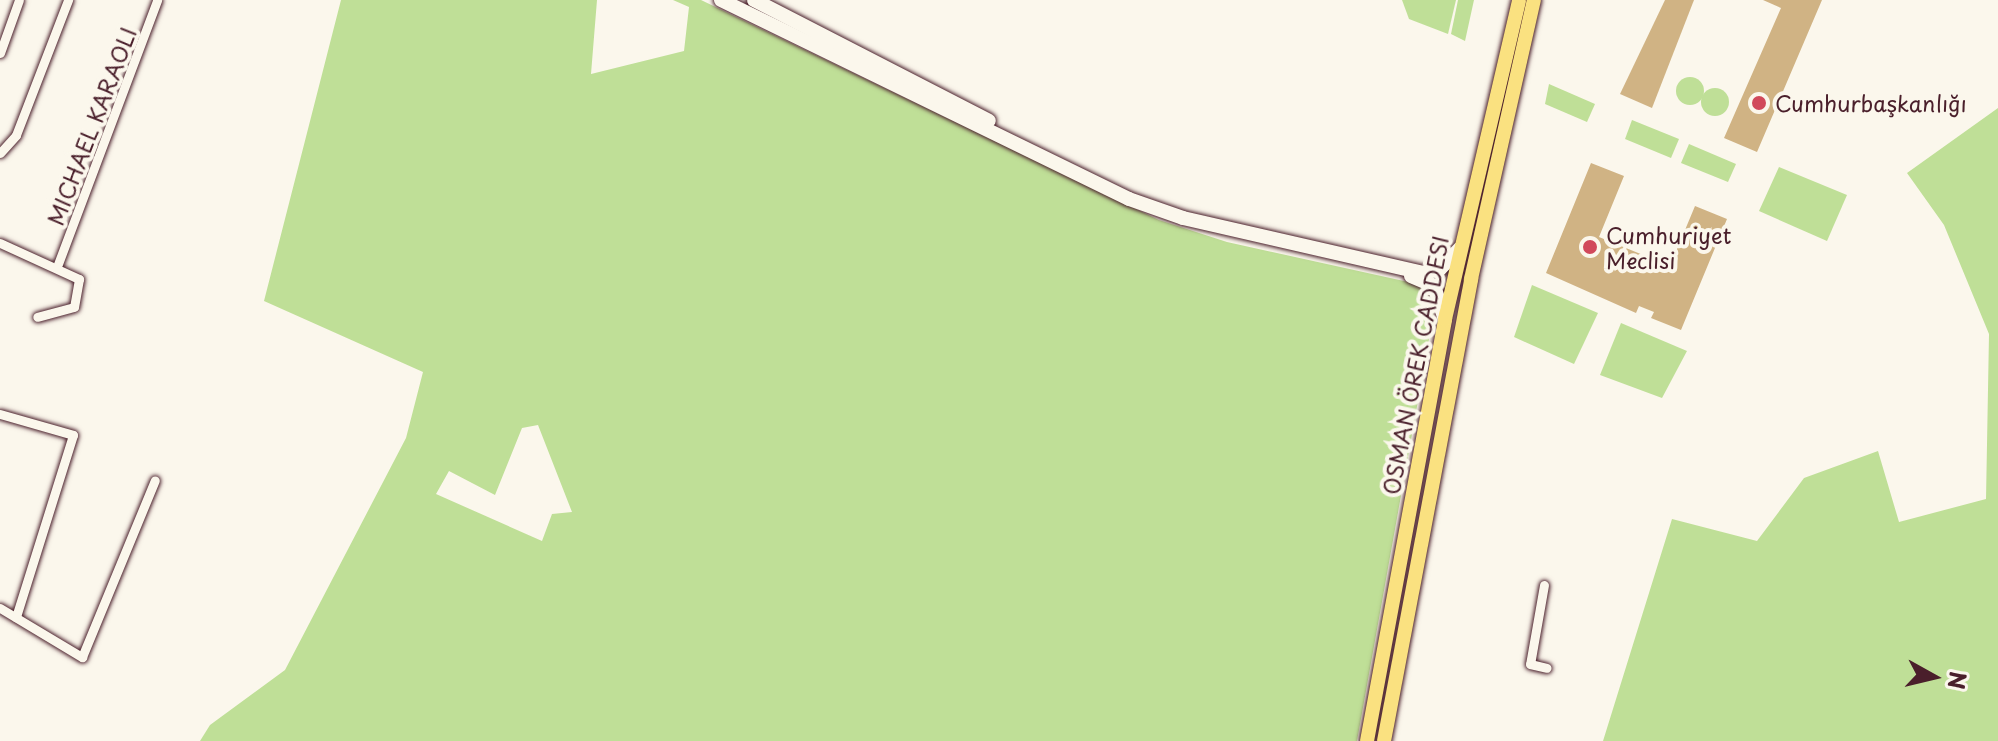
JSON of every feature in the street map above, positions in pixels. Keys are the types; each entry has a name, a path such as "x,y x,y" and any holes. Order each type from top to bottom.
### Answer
{"main road":[{"name":"OSMAN ÖREK CADDESI","path":"1367,741 1445,319 1519,0"},
{"name":"OSMAN ÖREK CADDESI","path":"1384,741 1471,279 1534,0"}],"street":[{"path":"0,53 19,0"},
{"path":"0,153 16,135 68,0"},
{"name":"MICHAEL KARAOLI","path":"58,264 157,0"},
{"path":"721,0 1160,210 1424,279 1436,289 1445,319"},
{"path":"754,0 1160,210"},
{"path":"0,243 58,264 79,279 79,300 37,317"},
{"path":"1336,257 1424,273 1440,269 1460,248"},
{"path":"0,415 73,435 16,617"},
{"path":"0,608 82,657 155,480"},
{"path":"1544,585 1530,664 1547,668"}],"green space":[{"path":"341,0 597,0 591,74 684,51 689,7 673,0 701,0 1159,220 1227,242 1422,285 1435,306 1357,741 200,741 210,725 285,670 406,438 423,372 264,301","holes":["538,425 572,512 552,514 542,541 436,494 449,471 495,495 522,428"]},
{"path":"1402,0 1456,0 1448,34 1409,19"},
{"path":"1458,0 1474,0 1465,41 1451,34"},
{"path":"1690,77 1700,81 1704,91 1700,101 1690,105 1680,101 1676,91 1680,81"},
{"path":"1549,84 1595,104 1587,122 1545,104"},
{"path":"1715,88 1725,92 1729,102 1725,112 1715,116 1705,112 1701,102 1705,92"},
{"path":"1998,108 1998,741 1603,741 1672,519 1757,541 1804,478 1878,451 1899,522 1986,499 1989,334 1944,225 1907,173"},
{"path":"1632,120 1679,139 1671,158 1625,139"},
{"path":"1689,144 1736,164 1728,182 1681,163"},
{"path":"1779,167 1847,195 1827,241 1759,211"},
{"path":"1532,285 1598,313 1574,364 1514,337"},
{"path":"1621,323 1687,351 1662,398 1600,375"}],"building":[{"path":"1665,0 1694,0 1652,108 1620,94"},
{"name":"Cumhurbaşkanlığı","path":"1763,0 1822,0 1757,152 1724,138 1781,8"},
{"name":"Cumhuriyet Meclisi","path":"1591,163 1624,176 1599,237 1670,266 1695,206 1727,219 1681,330 1651,318 1654,312 1639,306 1636,313 1546,273"}],"place":[{"name":"Cumhurbaşkanlığı","path":"1759,103"},
{"name":"Cumhuriyet Meclisi","path":"1590,247"}]}
